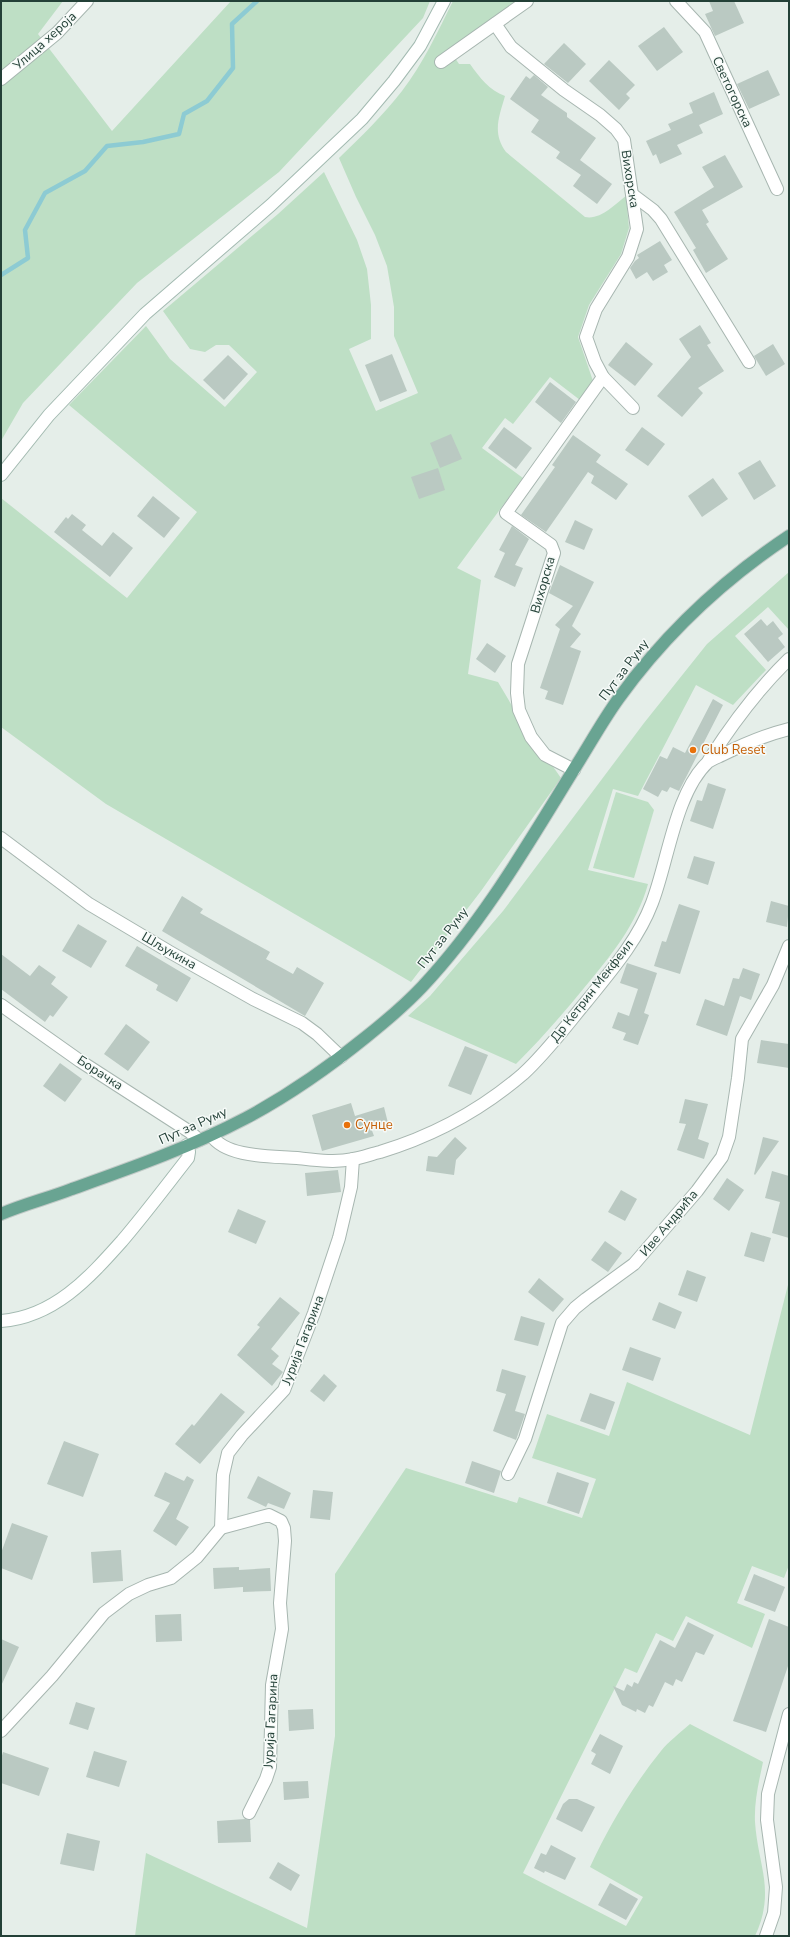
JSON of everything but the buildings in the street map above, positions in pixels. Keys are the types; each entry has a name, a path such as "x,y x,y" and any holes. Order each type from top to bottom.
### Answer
{"main road":[{"name":"Пут за Руму","path":"1,1214 69,1191 188,1145 246,1118 283,1097 341,1057 389,1018 420,989 446,960 496,892 617,700 673,631 697,607 729,580 789,536"}],"street":[{"name":"Улица хероја","path":"1,79 57,33 87,1"},
{"path":"1,475 49,415 145,314 271,204 362,118 394,81 420,46 444,1"},
{"path":"441,62 527,1"},
{"name":"Светогорска","path":"676,1 705,32 777,189"},
{"name":"Вихорска","path":"495,24 511,47 524,59 616,129 624,140 634,195 637,229 628,257 596,309 586,337 594,362 603,377 633,408"},
{"path":"634,195 653,210 661,219 749,362"},
{"name":"Вихорска","path":"574,770 545,755 531,737 519,710 516,693 518,664 554,553 551,546 506,512 603,377"},
{"path":"709,761 728,731 753,698 789,660"},
{"name":"Др Кетрин Мекфеил","path":"211,1135 216,1142 234,1151 333,1161 353,1159 402,1145 444,1128 488,1101 524,1073 554,1040 631,945 652,902 683,802 696,777 709,761 743,744 789,729"},
{"name":"Шљукина","path":"1,838 89,904 253,999 302,1023 317,1034 341,1057"},
{"name":"Иве Андрића","path":"508,1474 525,1439 562,1323 575,1308 634,1264 697,1191 722,1157 729,1137 742,1039 773,985 789,946"},
{"name":"Борачка","path":"1,1005 80,1061 196,1136 199,1140"},
{"path":"1,1320 18,1319 49,1307 69,1295 87,1279 144,1215 188,1158 188,1145"},
{"name":"Јурија Гагарина","path":"249,1813 266,1779 270,1767 272,1685 282,1629 280,1603 285,1541 284,1528 281,1521 269,1515 221,1528 223,1475 228,1453 242,1435 284,1390 314,1313 339,1238 351,1187 353,1159"},
{"path":"1,1731 52,1676 104,1613 129,1594 148,1585 171,1578 197,1557 221,1528"},
{"path":"766,1936 774,1913 776,1887 767,1820 768,1794 789,1714"}],"green space":[{"path":"1,1 63,1 38,34 112,131 231,1 430,1 423,18 279,172 137,283 23,403 1,441"},
{"path":"453,1 517,1 451,52 459,64 470,64 481,79 494,90 505,96 499,118 498,131 499,138 506,152 585,217 602,214 626,196 629,228 621,254 589,305 578,337 593,381 580,400 550,377 513,424 505,418 482,448 523,478 457,568 481,580 468,674 498,682 521,721 561,778 481,891 411,982 106,804 1,727 1,498 127,598 197,512 69,405 146,326 170,359 225,407 257,372 229,345 216,345 205,352 190,349 163,311 278,214 324,172 357,240 367,269 371,305 371,339 349,349 376,411 418,393 394,336 394,307 387,266 375,235 339,158 380,117 410,81 430,47"},
{"path":"789,572 789,630 768,607 735,636 766,670 733,705 696,685 638,796 613,789 588,870 648,884 637,913 622,939 567,1008 516,1064 408,1016 430,996 503,911 644,723 707,644"},
{"path":"616,792 648,802 654,810 634,878 593,868"},
{"path":"789,1281 789,1565 784,1578 752,1566 737,1603 765,1614 752,1648 686,1616 673,1641 656,1633 637,1673 625,1668 523,1873 626,1926 643,1897 590,1867 613,1822 640,1779 664,1747 690,1724 763,1762 756,1799 755,1822 765,1892 761,1920 755,1936 135,1936 146,1853 307,1928 335,1736 335,1574 406,1468 517,1503 519,1497 582,1518 596,1479 532,1458 547,1414 609,1436 627,1382 750,1435"}],"waterway":[{"path":"1,275 28,258 25,230 45,193 85,171 107,146 143,142 179,134 184,114 207,101 233,68 232,24 257,1"}],"place":[{"name":"Club Reset","path":"693,750"},
{"name":"Сунце","path":"347,1125"}]}
